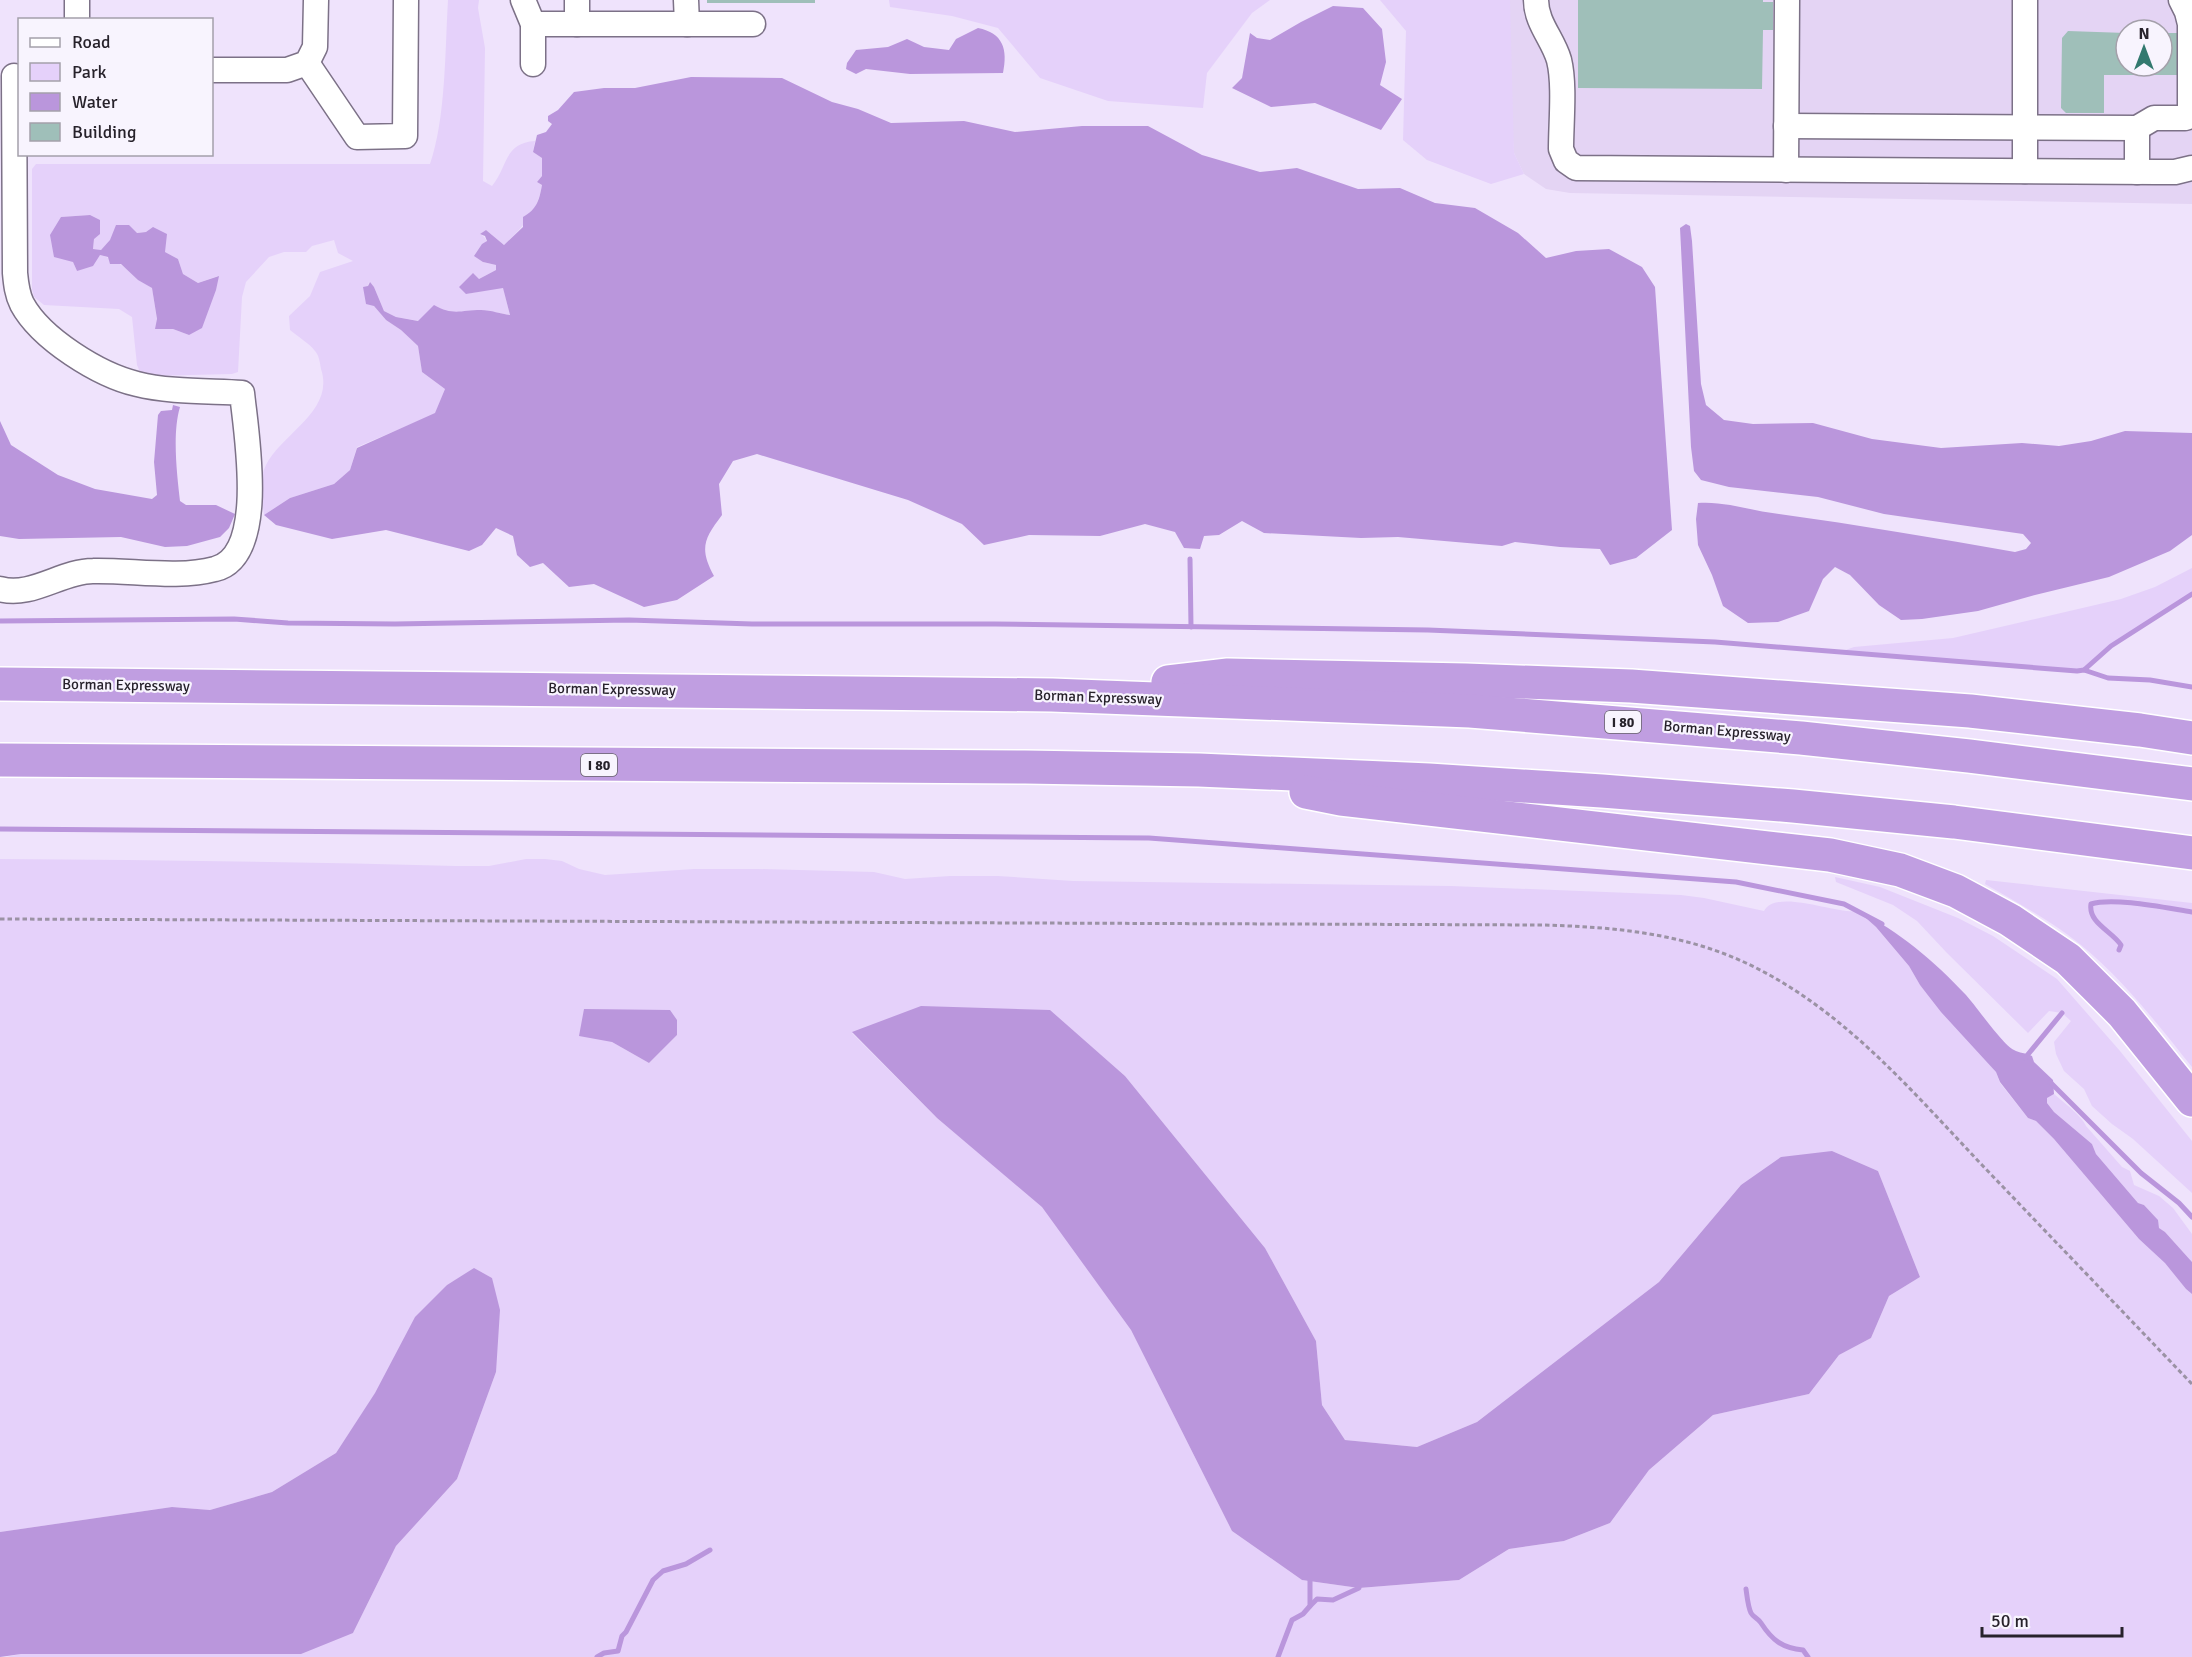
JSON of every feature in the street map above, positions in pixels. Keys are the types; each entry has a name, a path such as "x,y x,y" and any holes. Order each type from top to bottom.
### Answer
{"highway":[{"path":"1052,695 1228,675 1631,686 1970,711 2192,738"},
{"name":"Borman Expressway","path":"0,684 1052,695 1458,711 1636,723 1801,738 2192,784"},
{"path":"2140,730 2192,731"},
{"name":"I 80","path":"0,760 1199,770 1602,791 1793,806 1954,822 2192,853"},
{"path":"1199,770 1341,799 1830,855 1900,870 1956,891 2010,920 2068,960 2122,1013 2192,1100"}],"street":[{"path":"77,0 77,18"},
{"path":"213,70 287,70 307,63 315,47 316,0"},
{"path":"307,63 357,137 405,136 406,0"},
{"path":"523,0 533,24"},
{"path":"533,64 533,24 543,0"},
{"path":"577,0 577,24"},
{"path":"686,0 687,24"},
{"path":"1536,0 1540,21 1560,64 1560,148 1570,165 1585,170 2175,172 2192,168"},
{"path":"1786,170 1787,0"},
{"path":"2025,0 2025,171"},
{"path":"1786,126 2137,128 2154,118 2185,118 2189,114 2190,24 2181,0"},
{"path":"533,24 753,24"},
{"path":"0,589 21,590 89,571 150,573 217,569 233,559 243,543 250,485 242,393 150,387 113,376 84,361 46,333 22,304 15,273 11,76"},
{"path":"2137,128 2137,172"}],"path":[{"path":"0,919 1544,925 1615,928 1673,938 1710,948 1761,970 1809,999 1847,1029 1933,1113 2192,1384"}],"shaded area":[{"path":"1502,0 2192,0 2192,204 1570,193 1546,189 1524,174 1514,153"}],"green space":[{"path":"448,0 479,0 478,8 485,48 483,181 492,186 508,157 517,146 535,141 533,152 542,158 542,176 537,182 542,185 533,211 504,245 486,230 480,234 487,243 483,262 496,265 496,270 479,279 466,294 503,287 510,315 482,310 457,313 444,311 426,315 419,321 396,317 384,311 374,287 369,282 374,306 386,320 418,346 422,372 445,389 435,414 357,447 350,470 334,484 290,498 264,515 261,483 266,465 283,442 314,409 321,397 323,384 317,355 310,345 290,330 289,316 310,296 320,272 353,261 338,253 334,240 312,246 306,252 284,252 269,257 246,282 242,297 238,372 149,376 140,372 137,365 132,317 119,309 44,305 34,297 32,289 32,169 36,164 430,164 442,105","holes":["90,215 94,239 93,249 101,250 121,236 146,232 165,252 178,259 183,274 198,283 218,276 189,335 157,320 152,288 108,257 100,255 77,271 61,217"]},
{"path":"889,0 1270,0 1252,13 1207,73 1203,108 1108,101 1040,78 998,28 952,16 890,7"},
{"path":"1380,0 1510,0 1514,153 1524,174 1491,184 1427,160 1403,140 1406,31"},
{"path":"2192,568 2192,594 2111,646 2084,670 1840,652 1854,647 1953,638 2121,599 2155,587"},
{"path":"0,859 489,866 526,859 545,859 562,861 579,869 605,875 694,869 758,869 874,872 905,879 998,876 1073,881 1451,886 1681,895 1764,911 1771,905 1793,902 1858,911 1876,927 1909,966 1920,985 1996,1072 2000,1083 2028,1118 2036,1121 2054,1139 2139,1239 2166,1263 2192,1294 2192,1657 6,1657 21,1654 353,1633 396,1546 457,1479 496,1372 492,1278 474,1269 447,1285 336,1453 272,1492 210,1510 172,1507 0,1532","holes":["1049,1010 1125,1076 1265,1248 1316,1341 1322,1405 1345,1440 1417,1447 1477,1422 1659,1282 1741,1185 1832,1151 1878,1171 1920,1277 1889,1296 1871,1338 1839,1355 1809,1394 1713,1415 1649,1470 1610,1523 1564,1541 1509,1549 1459,1580 1359,1588 1302,1580 1232,1531 1131,1330 1043,1207 937,1118 852,1033","677,1035 649,1063 612,1042"]},
{"path":"1835,877 1880,887 1958,918 1993,936 2057,979 2120,1051 2192,1141 2192,1193 2133,1139 2092,1106 2084,1089 2064,1071 2056,1054 2054,1042 2071,1021 2062,1013 2049,1011 2028,1033 1917,921 1893,905 1836,882"},
{"path":"1986,880 2192,903 2192,1067 2119,980 2086,949 2027,908 1985,884"},
{"path":"2054,1094 2081,1118 2122,1167 2130,1171 2134,1185 2159,1196 2173,1208 2192,1234 2192,1262 2159,1228 2157,1219 2144,1205 2138,1203 2096,1154 2092,1144 2054,1112 2046,1098"}],"water":[{"path":"1333,6 1363,8 1382,29 1386,62 1380,85 1402,99 1381,130 1315,103 1271,107 1232,88 1242,78 1250,33 1257,38 1270,40"},
{"path":"978,28 993,34 1002,43 1005,57 1003,73 910,74 866,69 856,74 846,69 847,63 856,50 888,47 907,39 924,47 949,50 956,39"},
{"path":"691,77 782,78 832,102 858,109 891,123 964,121 1015,132 1082,126 1148,126 1202,155 1260,172 1297,168 1358,189 1400,188 1435,203 1475,208 1518,233 1546,258 1576,251 1609,249 1642,267 1655,287 1672,530 1636,558 1610,565 1600,549 1515,542 1502,546 1398,537 1361,538 1264,533 1242,521 1219,535 1204,536 1200,549 1184,548 1175,532 1145,524 1100,536 1029,535 984,545 962,524 908,500 757,454 733,461 719,484 722,515 708,537 705,551 714,576 677,600 644,607 594,584 569,587 543,563 530,567 517,555 513,536 496,528 482,545 469,551 386,530 332,539 276,525 264,515 290,498 334,484 350,470 357,448 435,413 445,389 422,372 418,346 386,320 374,306 366,304 363,287 368,286 370,282 384,311 396,317 418,321 434,305 452,311 485,310 510,315 503,288 466,294 459,287 473,273 479,279 496,270 496,265 483,262 474,256 482,244 487,241 485,236 480,234 486,230 504,245 523,227 523,217 537,204 542,185 537,182 542,176 542,158 533,152 537,135 546,132 552,124 548,121 548,116 558,110 574,92 604,88 635,88"},
{"path":"90,215 100,220 100,234 94,239 93,249 101,250 110,240 116,225 129,225 137,233 146,232 153,227 167,234 165,252 178,259 183,274 198,283 219,276 202,328 189,335 173,329 155,329 157,319 152,288 138,280 121,264 110,264 108,257 100,255 93,266 77,271 73,262 54,257 50,235 61,217"},
{"path":"1686,224 1690,226 1692,241 1701,384 1706,405 1724,420 1753,424 1813,423 1872,439 1941,448 2022,443 2059,446 2091,441 2125,431 2192,433 2192,535 2170,551 2109,577 1978,611 1922,619 1901,620 1879,605 1850,575 1835,567 1823,579 1809,611 1778,622 1748,623 1723,606 1698,545 1696,519 1698,503 1728,505 2015,552 2026,549 2031,543 2023,534 1884,514 1818,497 1729,487 1701,480 1694,471 1691,447 1680,228"},
{"path":"173,405 180,407 176,441 180,501 186,505 216,505 235,514 229,528 220,537 187,546 165,547 121,537 19,539 0,536 0,421 11,445 58,475 95,489 152,499 157,495 154,462 158,415 161,411 172,410"},
{"path":"1858,911 1902,937 1929,959 1966,995 2009,1047 2032,1056 2034,1062 2053,1080 2054,1094 2047,1098 2047,1103 2054,1112 2092,1144 2096,1154 2138,1203 2144,1205 2158,1220 2159,1228 2192,1262 2192,1294 2165,1263 2139,1239 2054,1139 2036,1121 2028,1118 2000,1082 1996,1072 1941,1012 1920,985 1909,966 1876,927"},
{"path":"921,1006 1050,1010 1125,1076 1265,1248 1316,1341 1322,1405 1345,1440 1417,1447 1477,1422 1659,1282 1741,1185 1781,1157 1832,1151 1878,1171 1920,1277 1889,1296 1871,1338 1839,1355 1809,1394 1713,1415 1649,1470 1610,1523 1564,1541 1509,1549 1459,1580 1359,1588 1302,1580 1232,1531 1131,1330 1042,1207 937,1118 852,1032"},
{"path":"584,1009 670,1010 677,1020 677,1035 649,1063 612,1042 579,1036"},
{"path":"474,1268 492,1278 500,1310 496,1372 457,1479 396,1546 353,1633 301,1654 21,1654 0,1657 0,1532 172,1507 210,1510 272,1492 336,1453 375,1393 415,1317 447,1285"}],"building":[{"path":"707,0 815,0 815,3 707,3"},
{"path":"1578,0 1763,0 1763,2 1773,2 1773,30 1763,30 1762,89 1578,88"},
{"path":"2068,31 2114,33 2114,75 2104,75 2104,113 2066,113 2061,108 2062,38"},
{"path":"2174,33 2179,33 2184,75 2174,75"}],"waterway":[{"path":"1190,559 1191,627"},
{"path":"0,621 234,619 288,623 395,624 629,620 752,624 995,624 1428,630 1715,642 2077,671 2084,670 2111,646 2192,594"},
{"path":"2084,670 2108,678 2150,680 2192,687"},
{"path":"0,829 1149,838 1736,882 1844,904 1882,924"},
{"path":"2119,950 2121,945 2093,916 2091,904 2126,902 2192,912"},
{"path":"2025,1058 2062,1013"},
{"path":"2050,1082 2141,1173 2179,1203 2192,1217"},
{"path":"597,1657 604,1653 618,1651 622,1636 653,1580 663,1571 686,1564 710,1550"},
{"path":"1278,1657 1292,1620 1303,1614 1310,1606 1310,1576"},
{"path":"1310,1606 1317,1599 1333,1600 1359,1588 1359,1581"},
{"path":"1746,1589 1751,1613 1769,1634 1783,1645 1803,1650 1808,1657"}]}
